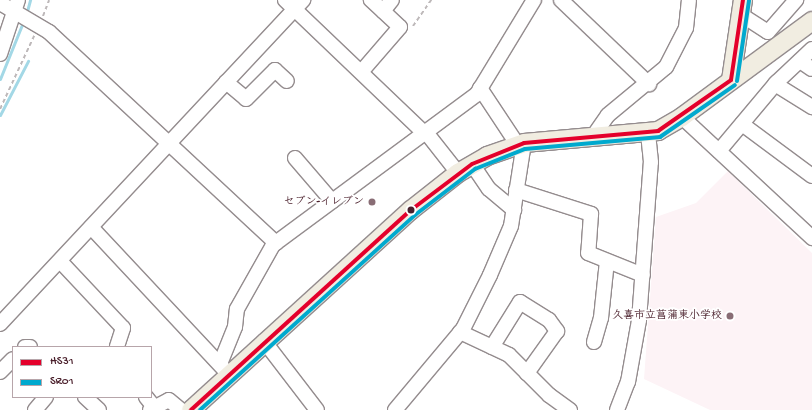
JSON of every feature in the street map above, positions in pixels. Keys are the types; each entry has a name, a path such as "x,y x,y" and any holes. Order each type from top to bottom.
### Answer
{"main road":[{"path":"731,80 742,7"},
{"path":"191,410 224,369 264,341 411,210 465,168 520,144 594,135 648,133 682,117 812,21"}],"street":[{"path":"362,71 400,27 388,5 371,0"},
{"path":"224,369 249,282 276,243 425,132 480,88 534,0"},
{"path":"561,0 649,84"},
{"path":"594,135 608,115 649,84 678,50 686,28 689,0"},
{"path":"742,7 768,32 796,0"},
{"path":"0,3 17,8 37,23 276,243"},
{"path":"0,324 226,82 294,3 425,132 514,210"},
{"path":"0,54 17,8"},
{"path":"719,151 775,84 812,49"},
{"path":"800,61 812,69"},
{"path":"226,82 246,99 275,70 287,82"},
{"path":"775,84 812,107"},
{"path":"395,410 460,332 490,275 511,226 514,210 520,144 480,88"},
{"path":"682,117 812,238"},
{"path":"742,124 812,176"},
{"path":"617,410 635,348 643,275 651,162 648,133"},
{"path":"295,158 332,202"},
{"path":"516,190 591,214 588,253 643,275"},
{"path":"91,227 224,369"},
{"path":"60,261 123,328 117,346"},
{"path":"594,342 601,318 607,261"},
{"path":"492,348 520,302 549,320 557,331 527,373"},
{"path":"460,332 509,355 527,373 570,410"},
{"path":"264,341 317,410"},
{"path":"0,372 12,360"},
{"path":"35,410 45,398"},
{"path":"86,398 99,410"},
{"path":"150,405 169,400 181,410"}],"path":[{"path":"0,109 37,23 49,0"}],"shaded area":[{"name":"久喜市立菖蒲東小学校","path":"728,171 812,253 812,410 710,410 644,379 656,217 696,203"}],"waterway":[{"path":"26,15 30,0"},
{"path":"0,79 23,22"},
{"path":"0,115 28,61"}],"transit line":[{"name":"HS31","path":"731,80 743,0"},
{"name":"SR01","path":"737,81 749,1"},
{"name":"HS31","path":"191,410 411,210 472,164 524,143 658,131 731,80"},
{"name":"SR01","path":"200,410 415,215 475,169 525,149 660,137 735,85"}],"place":[{"name":"セブン-イレブン","path":"372,202"},
{"name":"久喜市立菖蒲東小学校","path":"730,316"}]}
